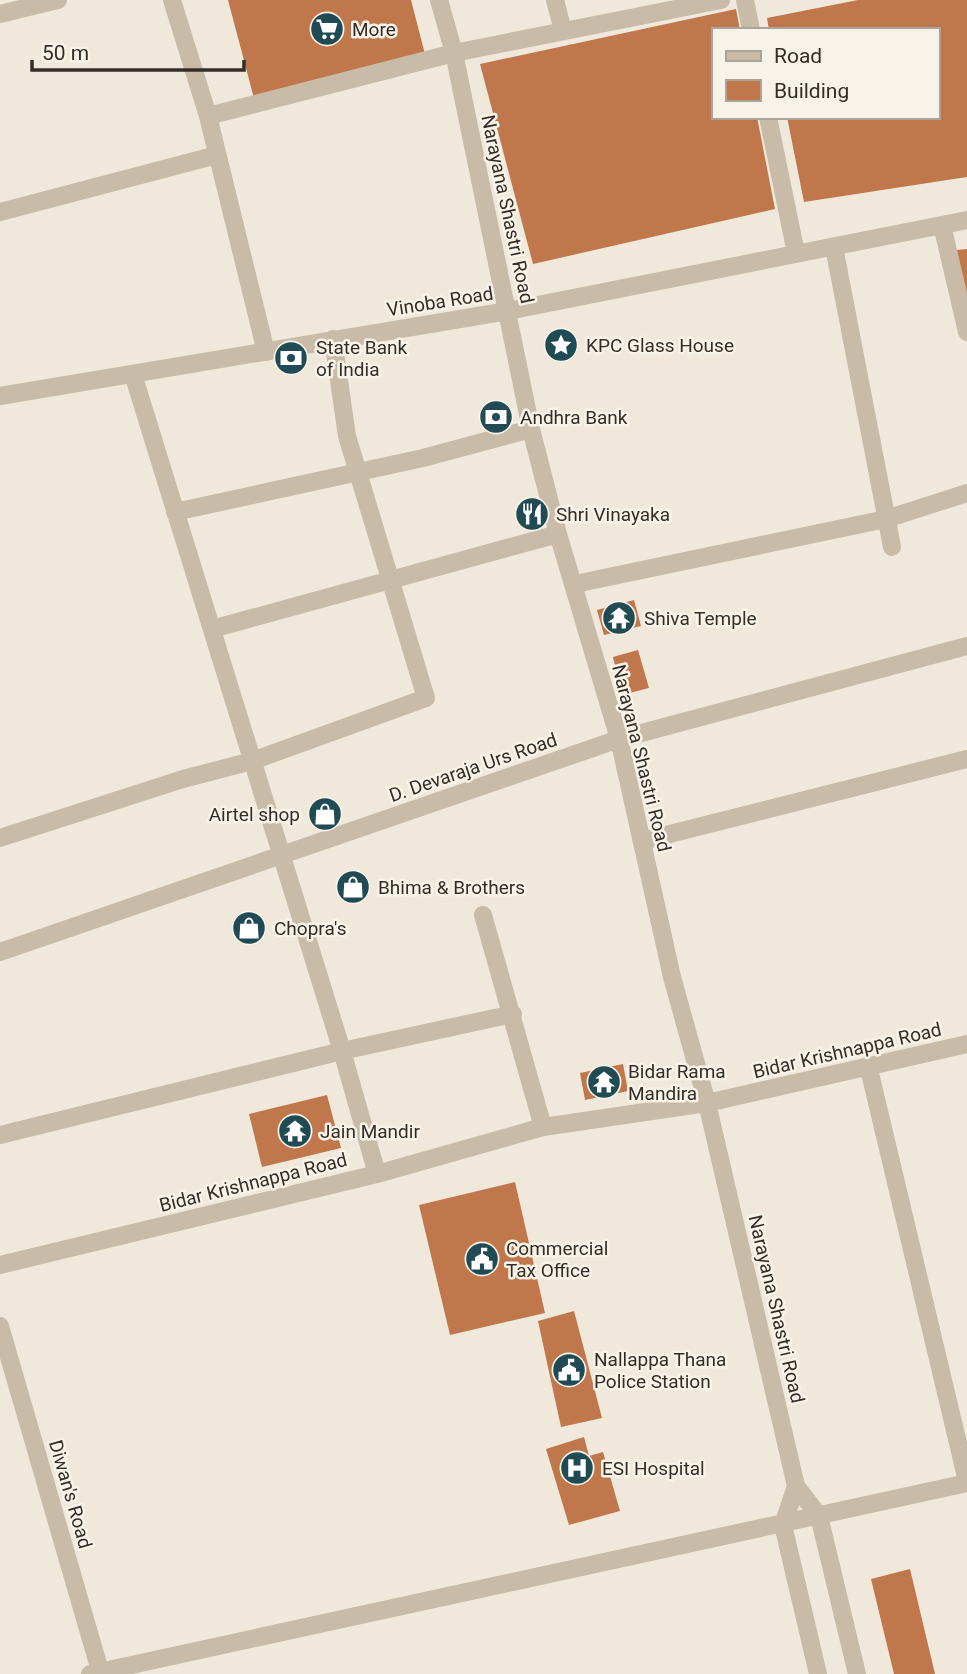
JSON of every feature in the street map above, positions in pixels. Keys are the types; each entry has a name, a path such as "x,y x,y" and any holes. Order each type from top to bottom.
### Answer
{"street":[{"path":"0,14 58,0"},
{"path":"172,0 208,116 266,352"},
{"name":"Narayana Shastri Road","path":"439,0 454,53 531,429 558,534 619,739 672,976 707,1103 796,1486 819,1516 857,1674"},
{"path":"555,0 563,31"},
{"path":"208,116 454,53 721,0"},
{"path":"745,0 751,28"},
{"path":"768,119 796,253"},
{"path":"0,212 217,155"},
{"name":"Vinoba Road","path":"0,396 508,311 967,220"},
{"path":"942,225 967,332"},
{"path":"834,247 892,547"},
{"path":"0,838 183,779 252,761 426,698 347,436 333,339"},
{"path":"133,374 342,1051 377,1174"},
{"path":"175,512 358,472 531,429"},
{"path":"575,584 886,519 967,493"},
{"path":"212,629 558,534"},
{"name":"D. Devaraja Urs Road","path":"0,952 619,739 967,646"},
{"path":"642,841 967,760"},
{"path":"483,915 543,1127"},
{"path":"0,1135 342,1051 513,1014"},
{"name":"Bidar Krishnappa Road","path":"0,1265 377,1174 543,1127 707,1103 869,1069 967,1044"},
{"path":"97,1673 783,1525 967,1482 869,1069"},
{"name":"Diwan's Road","path":"0,1326 97,1673"},
{"path":"796,1486 783,1525 818,1674"}],"building":[{"name":"More","path":"228,0 411,0 426,58 255,102"},
{"path":"858,0 967,0 967,177 804,202 787,119 939,119 939,28 769,28 767,18"},
{"path":"736,9 740,28 712,28 712,119 757,119 775,209 533,264 480,64"},
{"path":"967,249 967,316 957,250"},
{"name":"Shiva Temple","path":"634,600 641,626 604,635 597,610"},
{"path":"638,650 649,688 622,695 613,657"},
{"name":"Bidar Rama Mandira","path":"623,1064 628,1091 585,1100 580,1073"},
{"name":"Jain Mandir","path":"327,1095 341,1148 262,1167 249,1114"},
{"name":"Commercial Tax Office","path":"515,1182 545,1313 450,1335 419,1205"},
{"name":"Nallappa Thana Police Station","path":"574,1311 602,1418 561,1427 538,1321"},
{"path":"584,1437 589,1456 603,1452 620,1511 569,1525 546,1449"},
{"path":"910,1569 935,1674 894,1674 871,1579"}],"place":[{"name":"More","path":"327,29"},
{"name":"KPC Glass House","path":"561,345"},
{"name":"State Bank of India","path":"291,358"},
{"name":"Andhra Bank","path":"496,417"},
{"name":"Shri Vinayaka","path":"532,514"},
{"name":"Shiva Temple","path":"619,618"},
{"name":"Airtel shop","path":"325,814"},
{"name":"Bhima & Brothers","path":"353,887"},
{"name":"Chopra's","path":"249,928"},
{"name":"Bidar Rama Mandira","path":"604,1082"},
{"name":"Jain Mandir","path":"295,1131"},
{"name":"Commercial Tax Office","path":"482,1259"},
{"name":"Nallappa Thana Police Station","path":"569,1370"},
{"name":"ESI Hospital","path":"577,1468"}]}
